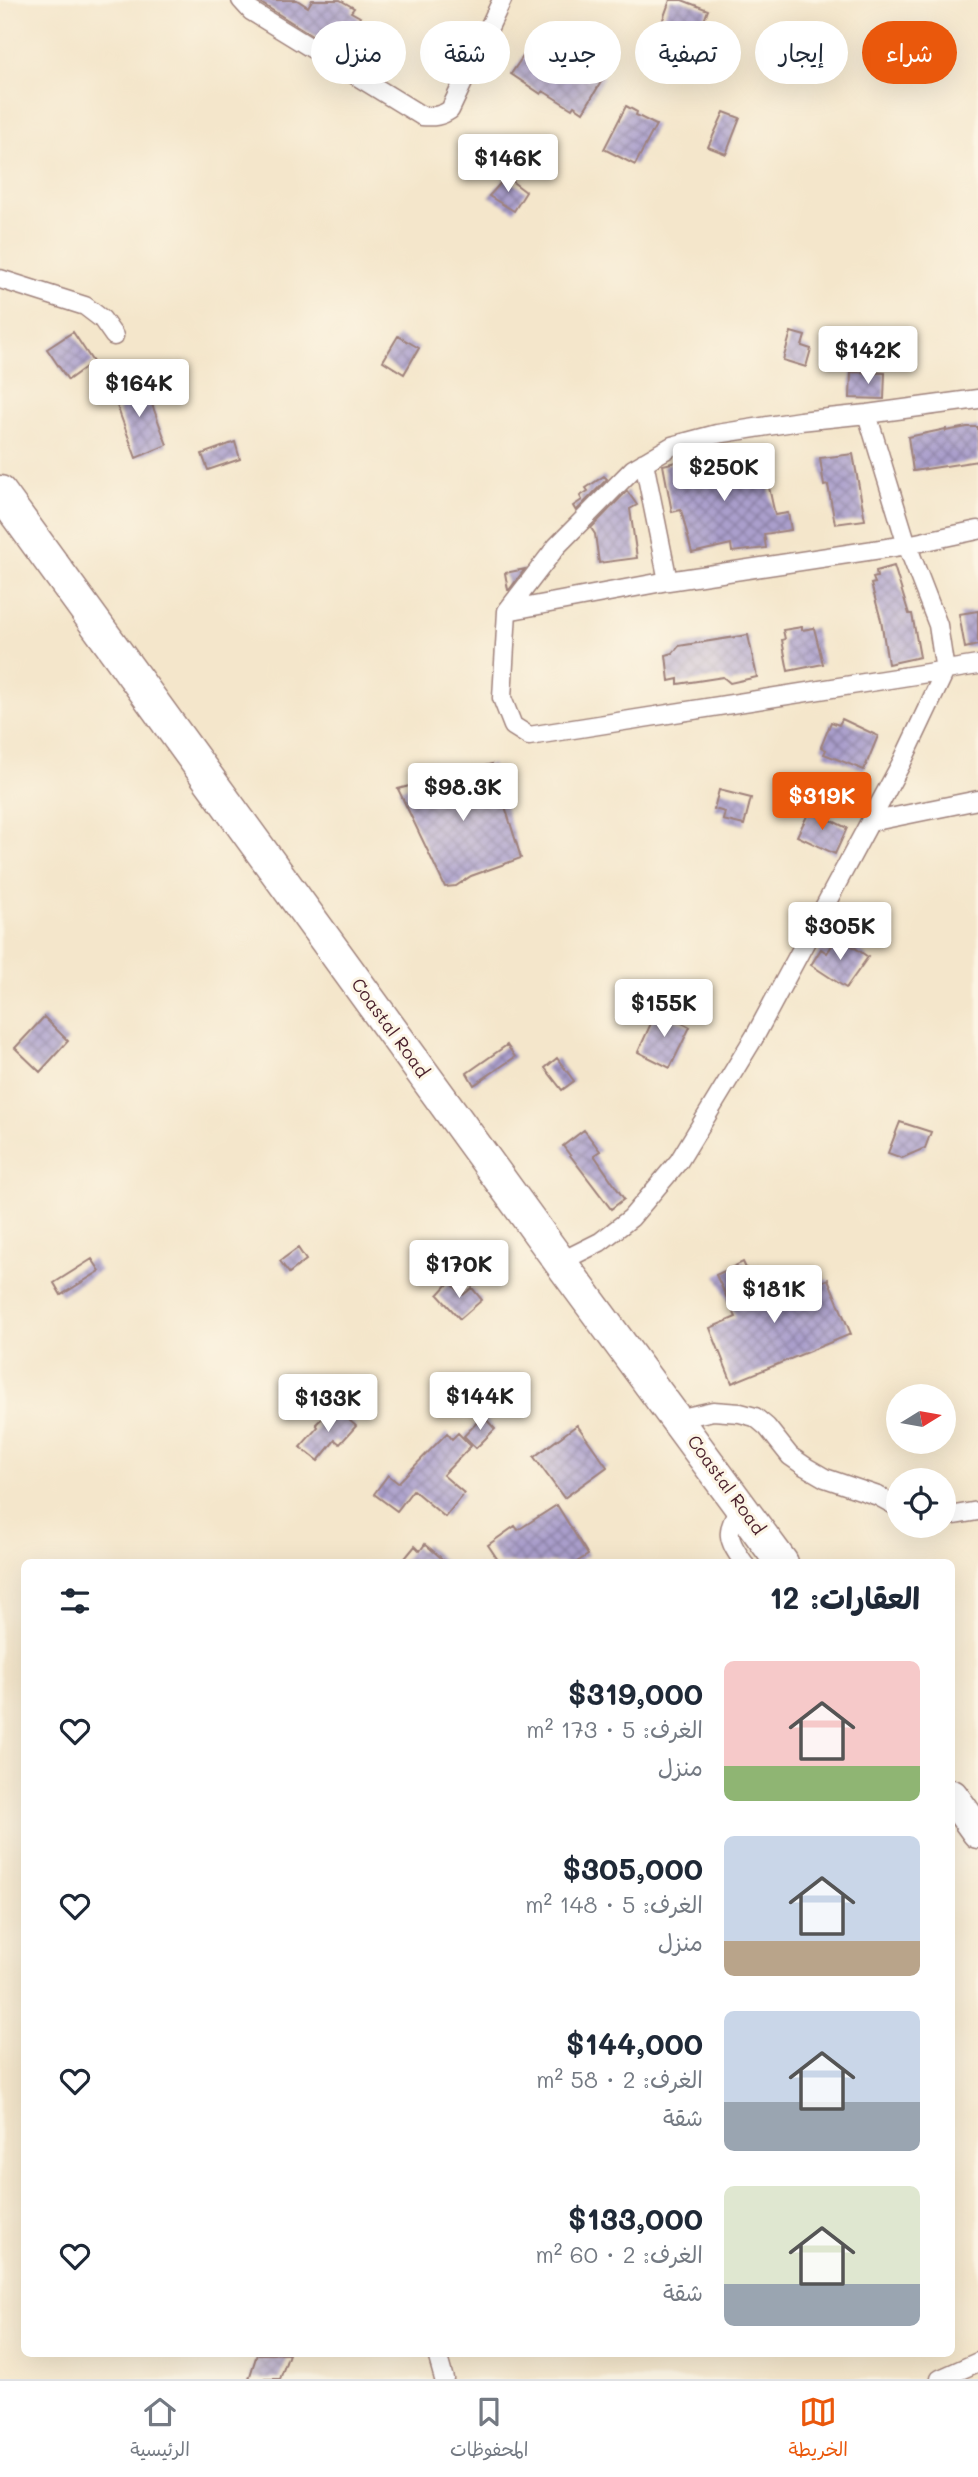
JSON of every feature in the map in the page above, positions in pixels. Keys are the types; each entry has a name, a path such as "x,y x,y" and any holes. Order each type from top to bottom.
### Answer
{"highway":[{"name":"Coastal Road","path":"0,492 779,1559"},
{"path":"955,1800 978,1832"}],"street":[{"path":"241,0 251,11 422,116 433,117 450,110 502,0"},
{"path":"0,279 85,306 102,319 114,336"},
{"path":"978,399 717,434 672,446 632,469 558,547 507,611 502,698 513,726 529,736 978,665"},
{"path":"561,1262 600,1242 631,1218 679,1161 755,1036 902,762 945,671 938,625 907,545 867,414"},
{"path":"645,462 668,581"},
{"path":"507,611 668,581 907,545 978,530"},
{"path":"870,822 978,800"},
{"path":"677,1419 713,1411 755,1417 767,1427 790,1456 816,1473 886,1500"},
{"path":"742,1507 729,1523 730,1540 742,1559"},
{"path":"956,1515 978,1511"},
{"path":"438,2357 444,2379"},
{"path":"940,2379 978,2362"}],"building":[{"path":"256,0 297,0 308,7 312,0 340,0 354,8 351,12 360,17 357,21 311,21 311,34"},
{"path":"670,0 682,0 708,10 704,21 662,21"},
{"path":"524,55 524,83 511,74"},
{"path":"526,84 600,84 583,112 574,106 572,109 543,91 541,94"},
{"path":"626,106 637,112 636,115 656,125 635,165 604,149"},
{"path":"724,112 740,118 726,154 708,147"},
{"path":"506,177 526,192 514,211 489,196"},
{"path":"73,332 93,362 68,380 47,349"},
{"path":"791,332 805,336 802,346 811,349 806,367 783,360"},
{"path":"398,336 419,348 404,374 383,361"},
{"path":"851,372 885,373 884,399 850,398"},
{"path":"143,380 167,445 136,458 112,392"},
{"path":"978,427 978,461 913,471 908,437"},
{"path":"235,442 240,459 208,470 202,454"},
{"path":"711,454 713,466 762,455 775,515 788,513 791,530 764,534 766,548 732,552 731,544 692,553 681,510 672,512 663,465"},
{"path":"853,454 865,520 835,524 828,485 824,486 820,458"},
{"path":"604,476 607,479 576,511 573,506 582,500 580,496 588,491 586,488"},
{"path":"627,491 637,505 630,509 637,558 599,563 595,534 591,528"},
{"path":"894,566 909,614 912,614 920,657 888,664 881,620 871,584 875,583 873,578 877,577 876,571"},
{"path":"525,569 509,590 508,590 505,573"},
{"path":"978,611 978,645 965,648 959,614"},
{"path":"802,627 802,630 814,628 823,664 788,671 782,640 785,639 783,630"},
{"path":"748,635 757,677 730,683 723,677 678,684 678,679 669,681 666,655 673,653 679,646"},
{"path":"842,719 878,736 864,770 824,754 826,750 821,747 831,722 839,725"},
{"path":"492,764 521,858 471,876 456,886 445,887 398,789"},
{"path":"719,790 751,798 744,825 723,820 725,812 714,809"},
{"path":"810,810 847,828 835,854 797,836"},
{"path":"838,936 868,957 846,988 811,965 821,949 827,953"},
{"path":"657,1010 690,1027 670,1068 638,1052"},
{"path":"44,1017 68,1041 40,1072 15,1048"},
{"path":"507,1045 515,1057 474,1085 467,1073"},
{"path":"557,1058 574,1081 562,1090 545,1068"},
{"path":"900,1122 931,1132 925,1148 902,1158 888,1153"},
{"path":"584,1130 600,1151 594,1155 624,1199 611,1209 563,1146"},
{"path":"298,1248 306,1260 289,1273 280,1261"},
{"path":"92,1259 100,1271 61,1295 54,1283"},
{"path":"743,1262 764,1306 828,1279 851,1334 732,1383 710,1328 736,1317 716,1275"},
{"path":"450,1282 463,1295 472,1288 482,1300 460,1319 438,1295"},
{"path":"334,1407 356,1426 340,1444 335,1440 318,1461 300,1447 318,1427 316,1424"},
{"path":"483,1416 495,1429 476,1448 464,1436"},
{"path":"577,1425 607,1467 564,1498 534,1457"},
{"path":"447,1433 452,1439 458,1433 471,1446 443,1475 464,1493 445,1517 413,1490 397,1511 374,1494 388,1475 398,1483"},
{"path":"557,1505 588,1555 582,1559 497,1559 488,1545 515,1526 518,1530"},
{"path":"425,1544 442,1559 404,1559 415,1546 420,1551"},
{"path":"256,2357 288,2357 280,2379 249,2379"}]}
